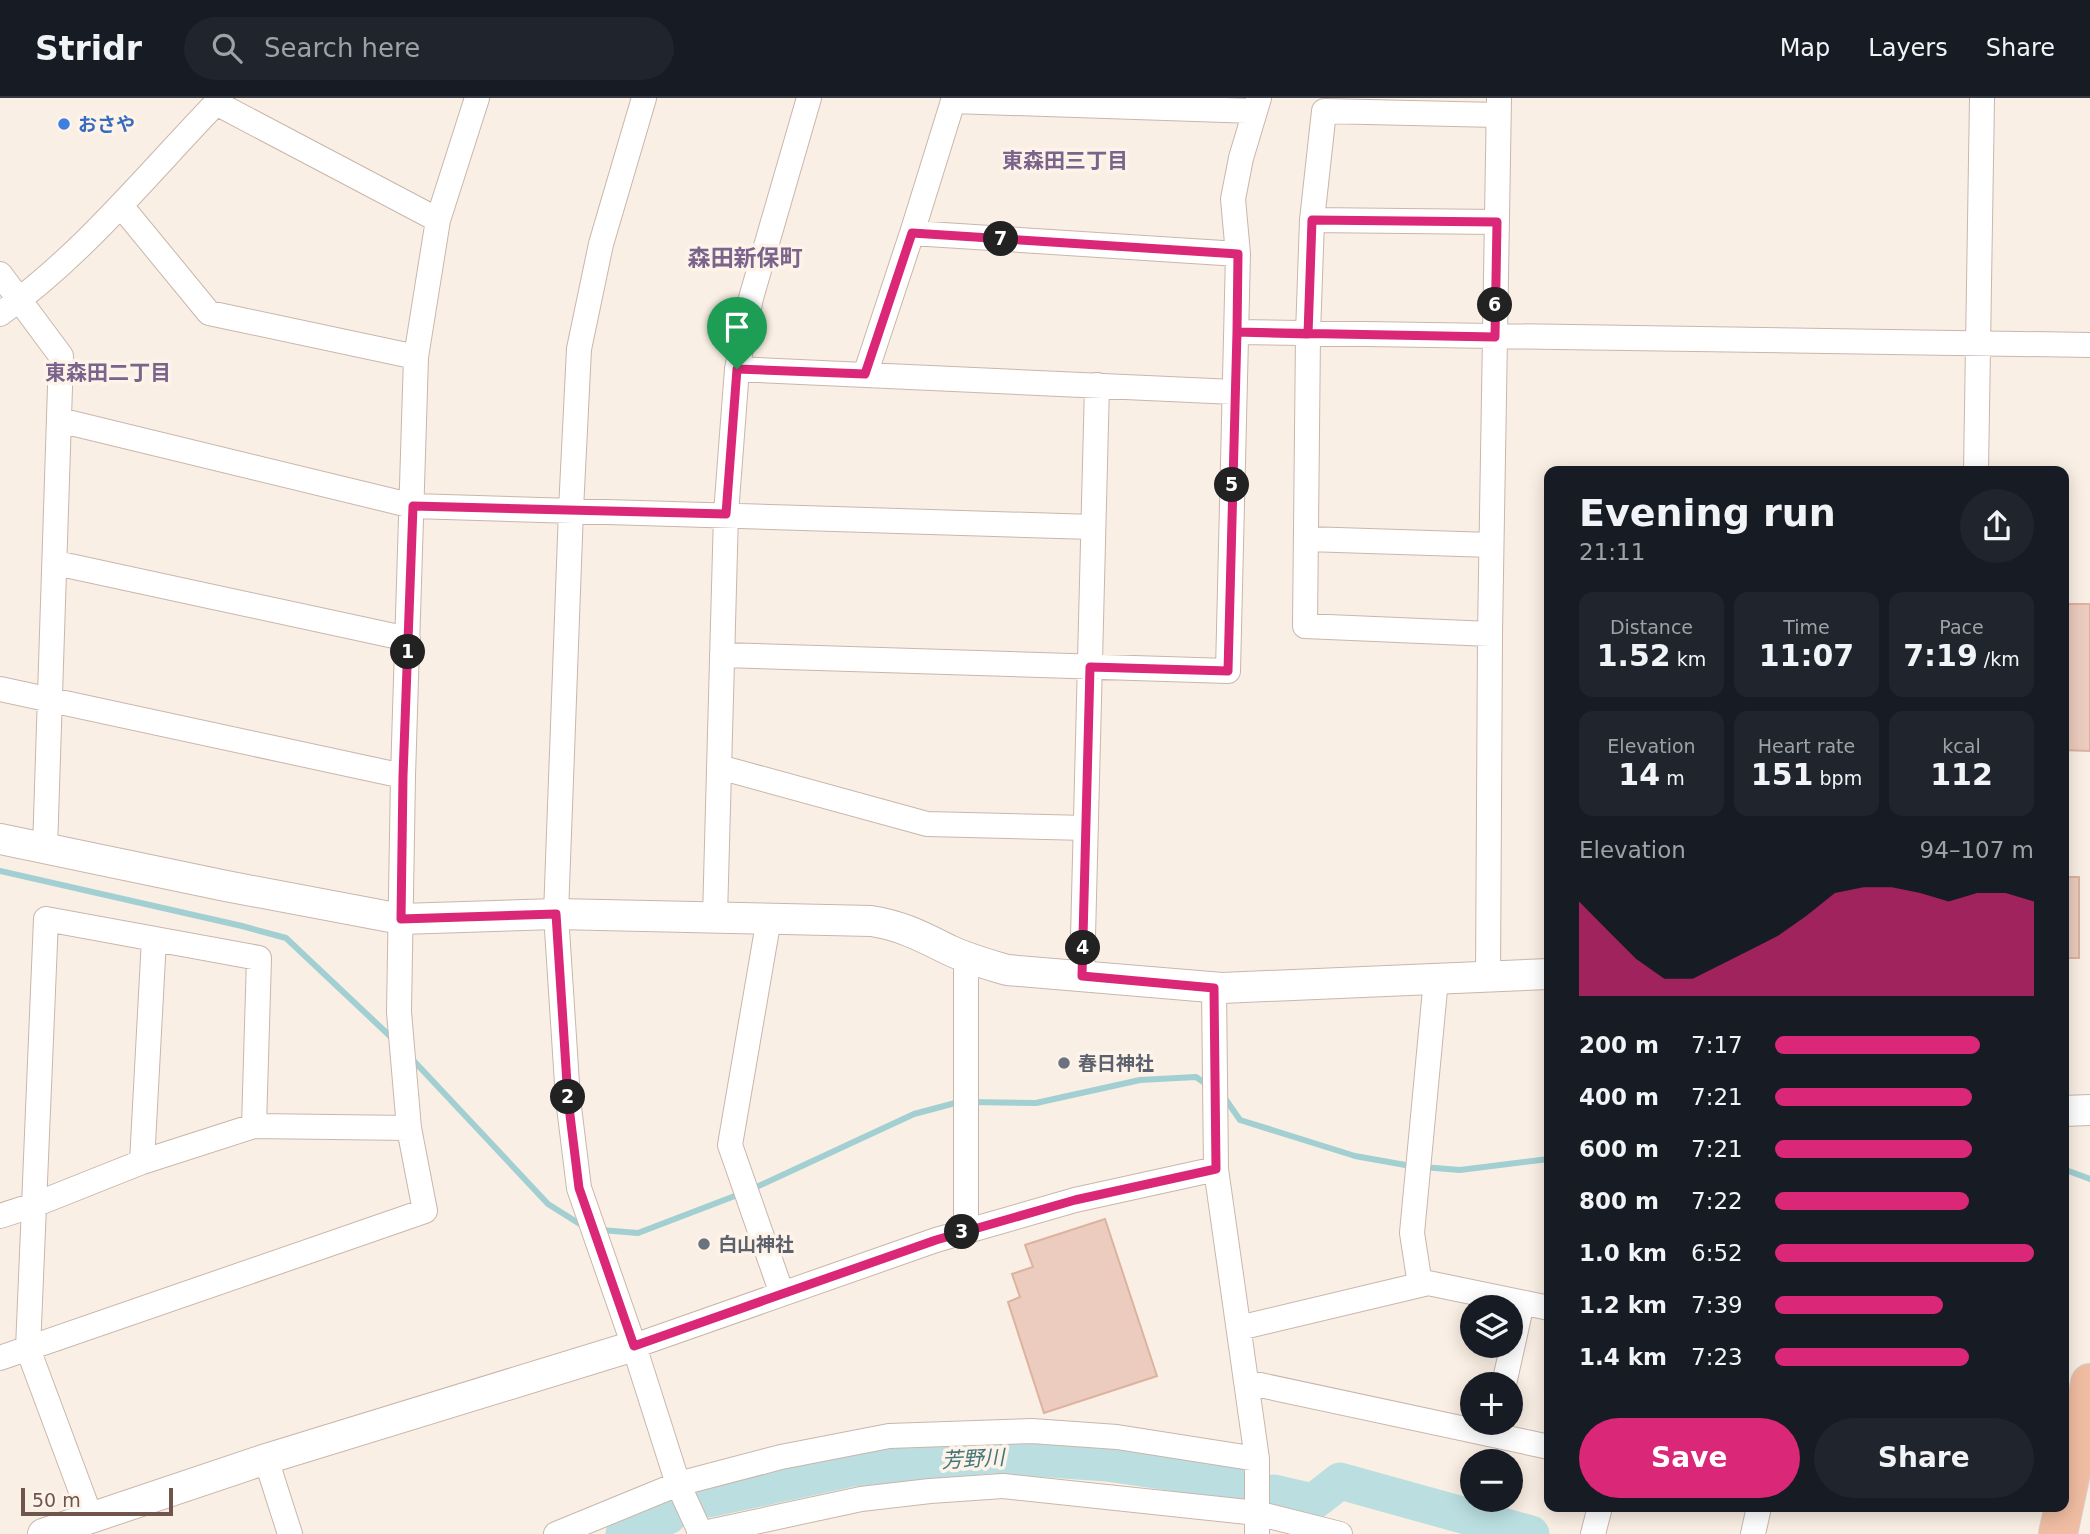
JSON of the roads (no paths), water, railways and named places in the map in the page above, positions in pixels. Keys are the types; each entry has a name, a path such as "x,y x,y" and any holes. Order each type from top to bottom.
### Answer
{"highway":[{"path":"2069,1482 2090,1383"},
{"path":"2058,1534 2063,1512"}],"street":[{"path":"0,1358 425,1211 409,1128 399,1012 403,776 416,357 438,220 477,98"},
{"path":"645,98 601,244 579,349 556,914 568,1099 579,1188 678,1484 700,1534 861,1499 1003,1486 1339,1534"},
{"path":"715,917 726,514 737,369 751,298 809,98"},
{"path":"1976,466 1982,98"},
{"path":"0,314 21,299 122,207 219,100 438,220"},
{"path":"722,655 1228,671 1238,254 1233,199 1241,158 1257,104 954,100 865,374"},
{"path":"1488,977 1498,106 1324,111 1312,220 1305,626 1490,634"},
{"path":"122,207 209,313 416,357"},
{"path":"1312,220 1497,222"},
{"path":"912,233 1238,254"},
{"path":"0,274 61,356 45,849"},
{"path":"1237,332 2090,345"},
{"path":"737,369 1234,392"},
{"path":"1082,976 1097,385"},
{"path":"59,420 413,506 1093,527"},
{"path":"1307,539 1491,545"},
{"path":"56,563 408,639"},
{"path":"0,689 403,776"},
{"path":"719,767 928,824 1086,828"},
{"path":"0,839 401,919 556,914 871,920 889,923 966,957 1007,970 1214,988 1544,974"},
{"path":"769,918 730,1145 782,1294"},
{"path":"91,1518 28,1349 46,919 259,958 254,1126"},
{"path":"142,1162 154,939"},
{"path":"966,957 966,1231"},
{"path":"1420,1285 1412,1233 1436,979"},
{"path":"1214,988 1216,1169 1257,1459 1257,1523"},
{"path":"2069,1111 2090,1110"},
{"path":"0,1216 142,1162 254,1126 409,1128"},
{"path":"43,1534 266,1459 634,1346 966,1231 1075,1200 1216,1169"},
{"path":"1239,1328 1428,1283 1484,1295"},
{"path":"1523,1303 1544,1307"},
{"path":"1246,1382 1460,1422"},
{"path":"556,1534 678,1484 781,1457 889,1436 1032,1431 1117,1437 1257,1459"},
{"path":"1513,1435 1544,1445"},
{"path":"266,1459 290,1534"},
{"path":"1593,1534 1599,1512"},
{"path":"1753,1534 1758,1512"}],"waterway":[{"path":"0,871 286,938 392,1038"},
{"path":"412,1059 548,1204 583,1226"},
{"path":"970,1102 1036,1103 1140,1080 1196,1077 1209,1086"},
{"path":"1224,1097 1240,1120 1355,1156 1411,1166"},
{"path":"750,1190 914,1114 959,1102"},
{"path":"1422,1167 1460,1170 1544,1160"},
{"path":"2069,1171 2090,1179"},
{"path":"601,1230 638,1233 740,1194"},
{"name":"芳野川","path":"709,1499 853,1468 991,1455 1107,1463 1196,1476 1240,1486"},
{"name":"芳野川","path":"1274,1493 1313,1502 1340,1481 1531,1534"},
{"name":"芳野川","path":"624,1534 668,1516"}],"place":[{"name":"おさや","path":"64,124"},
{"name":"春日神社","path":"1064,1063"},
{"name":"白山神社","path":"704,1244"}],"district":[{"name":"東森田三丁目","path":"1065,161"},
{"name":"森田新保町","path":"745,258"},
{"name":"東森田二丁目","path":"108,373"}]}
